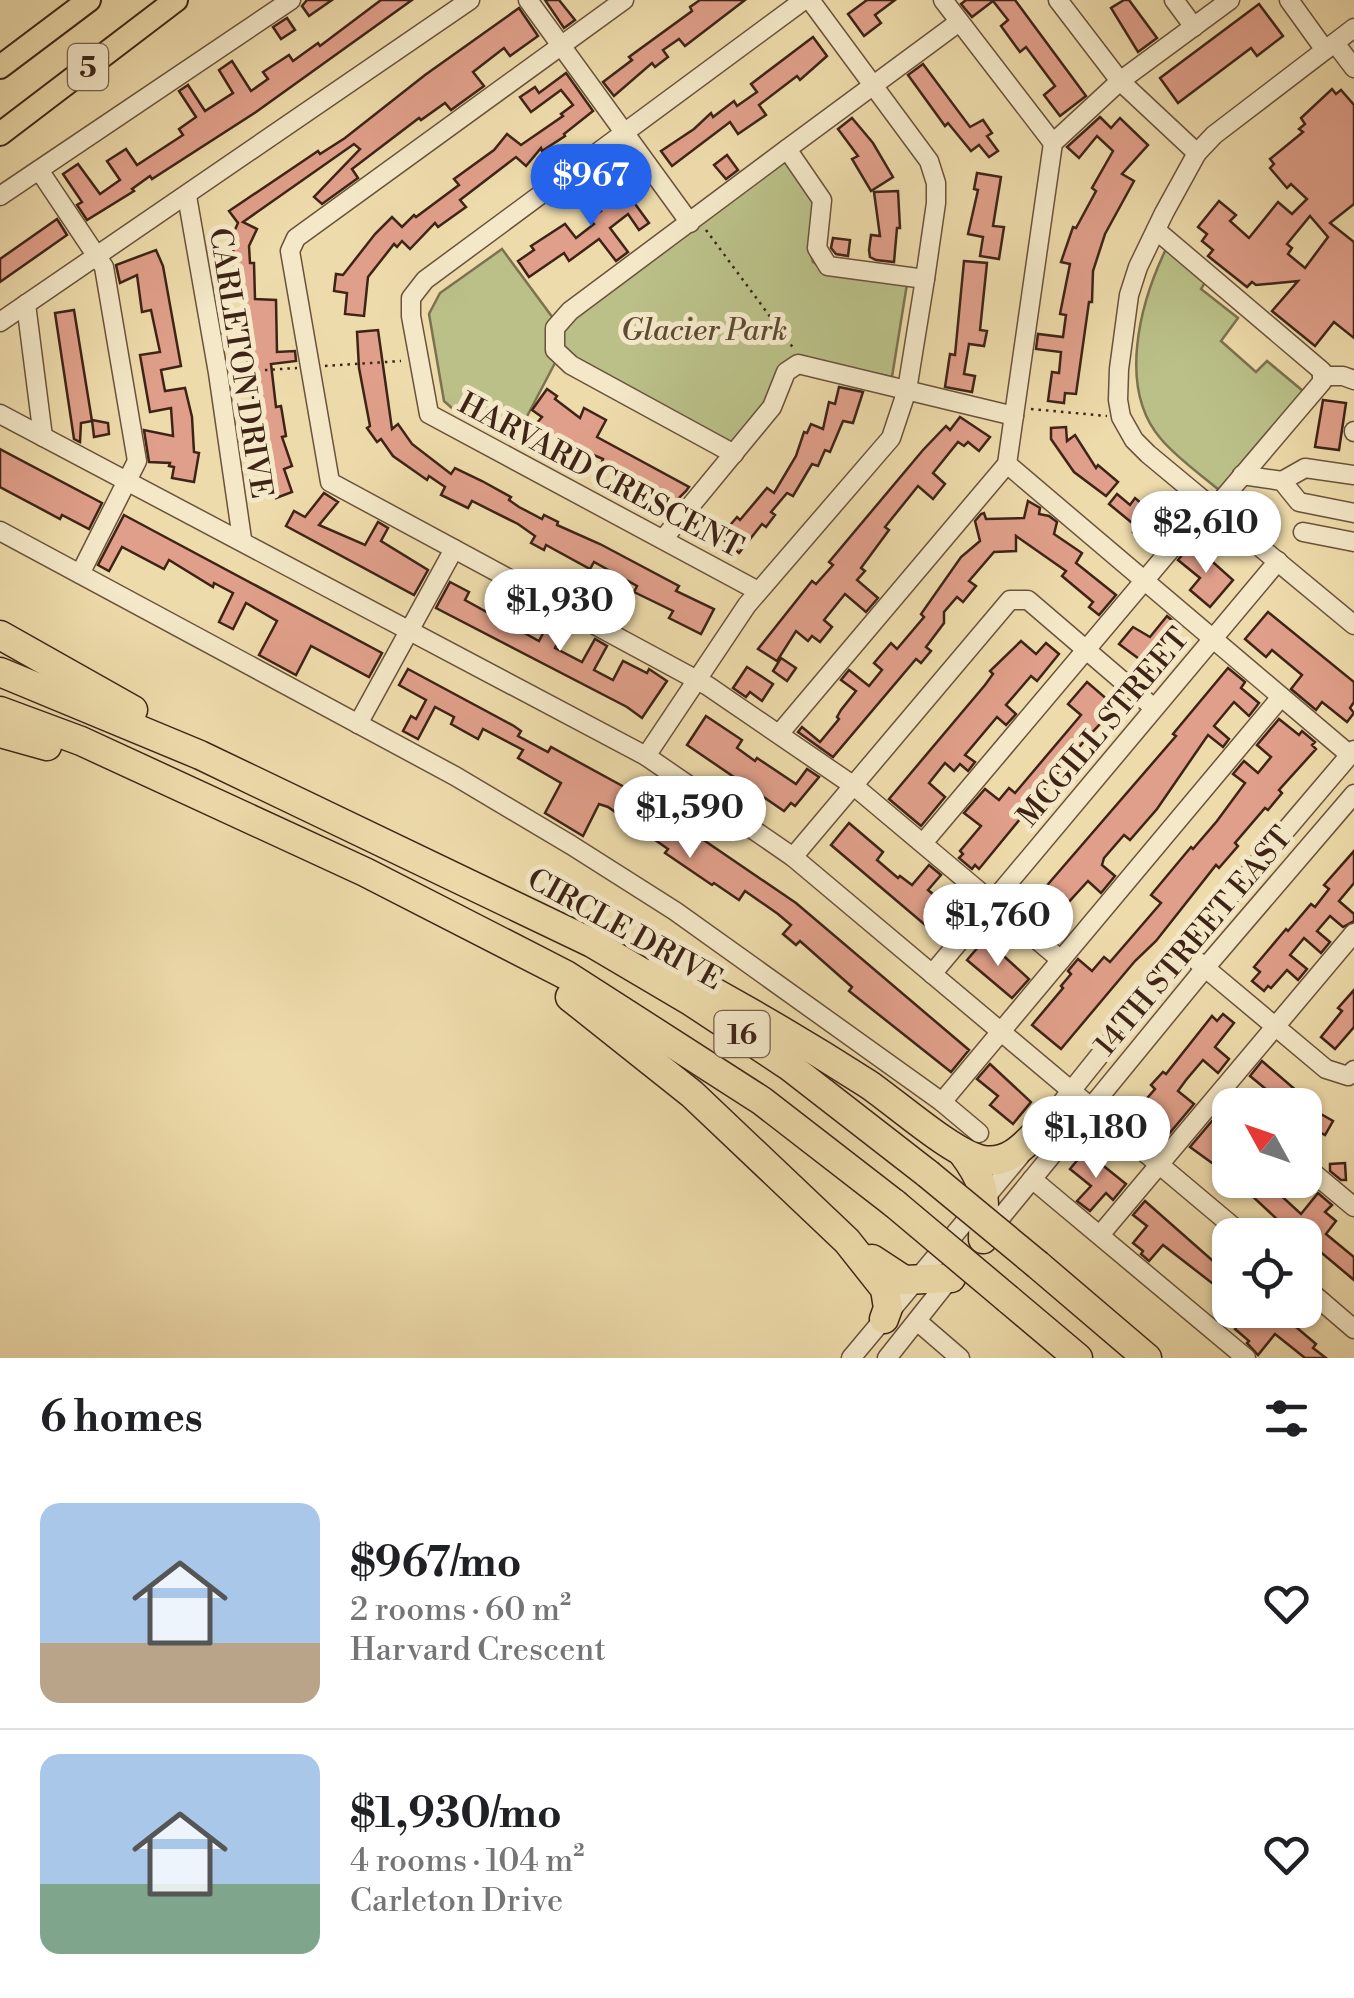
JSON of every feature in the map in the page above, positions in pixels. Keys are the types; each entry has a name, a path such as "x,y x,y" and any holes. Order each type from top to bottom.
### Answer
{"highway":[{"path":"0,635 128,706 200,756"},
{"name":"CIRCLE DRIVE","path":"0,672 200,756 542,916 643,972 812,1083 928,1174 1147,1358"},
{"name":"16","path":"0,711 81,741 365,872 531,956 630,1014 749,1093 895,1204 1078,1358"},
{"path":"0,732 92,762 146,773"},
{"path":"542,916 558,915 583,924 707,987 970,1142 980,1160 1002,1160 1020,1150 1046,1123"},
{"path":"531,956 562,991 692,1094 847,1242 898,1279 951,1278"},
{"path":"970,1142 982,1181 982,1240"},
{"path":"847,1242 884,1289 888,1308 884,1319"}],"main road":[{"name":"5","path":"0,67 90,0"},
{"name":"5","path":"0,134 176,0"}],"street":[{"path":"0,196 291,0"},
{"name":"CARLETON DRIVE","path":"0,322 470,0"},
{"path":"528,0 694,220"},
{"path":"624,0 296,238 290,251 330,482 698,680 854,786 1061,960"},
{"path":"646,756 758,591 891,438 907,390 936,183 929,161 807,0"},
{"name":"HARVARD CRESCENT","path":"758,591 429,414 411,298 424,280 807,0"},
{"path":"944,0 1053,143"},
{"path":"1058,0 1120,80 1197,153"},
{"path":"1174,0 1194,26"},
{"path":"779,734 1007,464 1053,143 1120,80 1230,0"},
{"path":"1288,0 1354,68"},
{"path":"734,454 572,365 555,350 555,328 570,310 960,22"},
{"path":"1350,614 1278,561 1134,440 1119,409 1118,369 1129,295 1138,267 1197,153 1354,28"},
{"path":"787,149 822,200 817,248 828,266 925,279"},
{"path":"39,170 104,267 137,461 80,574"},
{"name":"CARLETON DRIVE","path":"186,196 218,373 242,539"},
{"path":"923,843 1144,582 1322,382 1322,371 1156,230"},
{"path":"26,304 43,437"},
{"path":"664,538 772,407 786,372 798,364 1014,416"},
{"path":"1322,376 1354,380"},
{"name":"CARLETON DRIVE","path":"0,414 646,756 793,857 1223,1218"},
{"path":"1007,464 1212,640 1352,753"},
{"path":"1242,475 1282,481 1304,468 1354,475"},
{"path":"1282,481 1299,502 1354,513"},
{"path":"0,532 455,776 675,911 942,1102 970,1142"},
{"path":"1303,532 1354,542"},
{"path":"358,724 454,549"},
{"name":"MCGILL STREET","path":"932,974 1278,561"},
{"path":"793,857 1010,600 1028,600 1154,708"},
{"path":"942,1102 1281,697"},
{"name":"14TH STREET EAST","path":"851,1358 984,1201 1184,950 1352,753"},
{"name":"14TH STREET EAST","path":"888,1358 1089,1108 1354,794"},
{"path":"1233,1088 1275,1026 1354,932"},
{"path":"1184,950 1326,1068 1348,1076 1354,1070"},
{"path":"1100,1234 1159,1164 1212,1113"},
{"path":"1032,1179 1246,1358"},
{"path":"1322,1180 1354,1206"},
{"path":"1322,1302 1354,1329"},
{"path":"917,1321 960,1358"}],"path":[{"path":"694,220 803,360"}],"green space":[{"name":"Glacier Park","path":"787,157 818,202 809,245 813,262 829,272 907,284 892,377 793,357 781,370 774,392 729,445 574,359 555,363 514,441 444,401 429,314 440,293 502,249 553,318"},
{"path":"1166,249 1206,281 1201,289 1238,318 1221,341 1256,372 1267,361 1303,391 1219,490 1161,439 1140,395 1136,371 1141,319"}],"building":[{"path":"307,0 332,0 309,16 302,6"},
{"path":"381,0 412,0 256,112 152,179 150,176 134,191 87,220 77,205 82,202 63,174 78,164 100,194 120,180 107,161 126,149 137,165 183,135 179,129 196,117 179,91 188,85 205,111 233,93 219,70 232,61 251,91 268,79 263,72 289,55 293,61 318,43 320,46"},
{"path":"545,0 559,0 575,20 564,28"},
{"path":"700,0 745,0 685,46 679,39 663,50 668,57 655,67 652,63 614,96 603,82 632,60 629,57 692,11 690,7"},
{"path":"867,0 895,0 875,15 881,23 864,36 848,14"},
{"path":"966,0 1015,0 1086,96 1060,116 1044,95 1055,86 1026,47 1020,52 1001,26 1008,20 993,1 972,17 961,4"},
{"path":"1129,0 1157,38 1138,52 1111,8"},
{"path":"1259,4 1283,36 1257,56 1251,48 1178,103 1160,78"},
{"path":"519,8 538,36 510,56 504,48 473,72 484,86 451,110 445,103 419,118 352,169 358,178 322,204 314,197 360,149 354,144 243,222 257,229 249,246 250,263 254,263 255,299 276,300 277,352 295,351 296,361 271,364 276,407 281,406 286,436 282,437 292,466 284,469 292,492 276,498 260,442 246,328 241,328 243,291 237,292 233,247 228,245 238,223 229,211 318,151 320,154 345,138"},
{"path":"287,18 295,30 281,39 273,27"},
{"path":"813,37 827,56 800,80 797,76 759,105 766,115 738,134 730,122 672,166 661,151 711,113 713,117 734,101 737,106 757,92 751,84"},
{"path":"923,64 970,127 983,120 992,133 987,136 998,151 989,157 979,145 971,151 948,123 945,126 908,75"},
{"path":"566,73 593,111 565,136 542,151 541,148 526,166 516,157 460,200 466,207 438,227 435,223 410,249 402,241 397,247 394,244 368,277 364,316 345,314 347,293 334,291 336,274 343,275 392,217 402,227 459,185 454,179 494,150 507,134 521,145 563,116 573,105 561,90 531,112 520,97 535,87 539,93"},
{"path":"1332,89 1336,94 1341,90 1354,105 1354,204 1330,223 1354,242 1354,338 1334,322 1315,346 1272,311 1298,281 1256,285 1252,282 1247,287 1208,256 1213,250 1202,241 1207,234 1198,227 1219,201 1236,215 1230,221 1249,238 1278,202 1292,214 1307,199 1291,184 1287,188 1270,168 1274,164 1270,159 1303,132 1299,129 1305,124 1301,118","holes":["1310,216 1328,237 1305,268 1288,254 1292,248 1287,244"]},
{"path":"1100,117 1111,128 1120,118 1148,145 1122,174 1134,181 1105,234 1093,271 1092,302 1076,394 1065,393 1064,403 1048,401 1052,372 1059,373 1061,352 1036,349 1038,334 1063,337 1066,315 1060,314 1070,264 1061,262 1073,227 1076,228 1096,191 1092,188 1113,151 1097,136 1079,158 1067,147"},
{"path":"852,118 893,177 871,191 852,159 858,156 838,129"},
{"path":"727,155 738,170 726,179 714,165"},
{"path":"636,170 647,185 630,197 649,223 639,230 628,214 610,228 628,252 616,261 599,239 569,261 564,253 529,277 518,261 534,250 531,246 565,224 576,238 594,224 590,219 601,211 593,201 606,191 616,202 623,180"},
{"path":"977,173 1001,177 993,226 1004,227 999,259 980,256 983,237 968,234 978,190 974,189"},
{"path":"898,191 900,228 894,262 876,260 870,257 869,250 871,235 880,236 874,192"},
{"path":"57,219 67,235 0,282 0,259"},
{"path":"833,238 850,240 848,256 836,254 831,248"},
{"path":"156,250 163,266 181,366 161,370 165,391 185,388 194,452 199,453 194,482 172,478 174,467 170,463 149,462 144,430 173,436 171,408 150,412 140,355 160,352 151,310 142,312 137,275 120,283 116,265"},
{"path":"964,261 987,263 980,330 987,331 984,346 969,344 964,374 975,376 972,392 945,387 950,354 955,355"},
{"path":"74,310 92,421 81,423 80,442 74,439 55,313"},
{"path":"378,330 392,429 398,424 412,444 451,474 455,468 482,481 511,497 509,500 519,507 558,522 557,525 679,586 676,591 714,609 701,634 669,618 673,611 634,592 637,586 594,562 590,569 546,545 544,550 531,543 535,536 518,524 472,501 468,508 441,495 445,487 429,476 427,480 393,456 381,439 377,442 367,428 370,426 357,332"},
{"path":"839,387 863,392 853,423 843,421 830,452 825,450 818,466 812,464 793,496 787,493 771,512 775,515 766,527 762,524 739,553 724,540 729,534 725,531 737,517 740,520 767,488 774,493 796,456 804,432 811,424 823,429 829,402 835,404"},
{"path":"547,389 580,418 584,408 606,420 597,437 689,487 675,502 602,462 603,459 554,438 536,424 542,417 532,410"},
{"path":"1323,400 1346,403 1339,450 1315,447"},
{"path":"960,417 990,437 979,451 968,442 964,446 958,442 933,473 945,484 933,499 918,486 885,527 889,530 861,568 865,571 857,580 878,598 866,612 845,594 824,620 832,627 820,642 812,636 808,641 796,631 777,661 758,649 812,581 816,584 833,565 829,562 923,450 946,426 950,430"},
{"path":"92,420 108,423 109,434 94,437"},
{"path":"1066,427 1067,441 1075,435 1096,468 1098,465 1118,482 1106,496 1074,472 1051,439 1051,428"},
{"path":"0,449 102,503 89,529 62,515 60,519 0,487"},
{"path":"324,493 338,502 319,525 365,545 378,522 388,528 381,541 428,570 414,595 286,526 294,511 305,517"},
{"path":"1117,494 1130,505 1135,498 1172,529 1154,550 1133,532 1137,527 1109,504"},
{"path":"1028,501 1040,508 1039,514 1057,522 1054,534 1082,553 1076,563 1116,595 1099,615 1089,607 1093,602 1062,576 1066,571 1016,536 1016,551 994,552 969,581 976,586 963,602 957,597 944,612 944,623 926,647 931,651 921,663 916,659 833,757 798,732 802,727 820,742 839,719 856,691 841,680 849,670 869,686 882,670 874,663 891,643 897,649 924,617 921,614 961,557 980,541 975,521 981,514 986,519 1024,518"},
{"path":"124,515 382,653 369,677 311,646 296,675 259,655 277,621 246,603 233,629 219,622 233,593 214,583 213,587 169,560 164,569 122,547 109,571 98,565"},
{"path":"1188,548 1193,552 1197,548 1233,580 1210,607 1190,590 1200,578 1178,560"},
{"path":"450,582 469,592 465,600 539,641 552,616 567,624 555,648 582,662 595,639 607,646 594,670 613,680 623,661 647,673 649,669 667,681 642,718 436,608"},
{"path":"1268,612 1354,682 1354,702 1350,708 1354,713 1347,722 1322,702 1316,710 1291,689 1302,675 1272,650 1266,657 1245,639"},
{"path":"1167,616 1181,628 1150,667 1119,644 1133,627 1150,637"},
{"path":"1021,641 1036,654 1046,643 1059,654 1037,681 1031,676 1006,705 1016,714 1006,725 997,717 965,755 975,762 968,771 960,764 954,771 945,763 929,783 945,797 921,826 889,799 985,685 993,674 990,671"},
{"path":"781,658 796,668 787,681 773,671"},
{"path":"747,667 773,684 762,701 750,692 746,697 733,688"},
{"path":"1228,668 1245,682 1241,688 1259,703 1249,716 1234,702 1214,726 1229,739 1223,747 1208,735 1157,809 1130,840 1124,835 1104,858 1102,865 1115,876 1101,893 1088,881 1044,929 1024,912 1176,736 1173,734"},
{"path":"408,669 514,726 521,731 518,736 548,752 551,747 628,789 708,843 796,903 969,1050 951,1072 849,991 852,987 800,941 796,945 783,934 791,925 778,914 745,891 739,900 712,885 608,807 599,804 583,836 545,813 561,783 518,758 523,750 483,729 478,739 451,724 454,717 435,707 418,739 403,731 411,716 416,719 426,700 399,685"},
{"path":"1087,682 1116,707 979,869 975,865 972,869 959,858 963,854 960,851 981,826 964,813 985,789 999,800 1009,788 1015,793 1081,715 1068,704"},
{"path":"706,716 742,740 737,748 796,784 807,769 819,777 795,806 791,803 784,811 687,745"},
{"path":"1279,719 1299,735 1302,731 1315,742 1312,745 1316,749 1279,790 1282,793 1268,810 1265,808 1235,843 1238,846 1219,868 1216,865 1156,941 1061,1049 1032,1025 1063,988 1071,974 1068,971 1078,959 1092,971 1104,957 1110,962 1161,903 1151,895 1245,783 1233,774 1244,761 1258,773 1271,757 1257,745"},
{"path":"849,823 883,852 877,860 898,878 912,885 929,865 941,875 928,890 956,913 937,935 831,845"},
{"path":"1354,851 1354,883 1339,901 1354,914 1354,921 1343,927 1330,916 1317,931 1330,942 1321,953 1304,938 1290,955 1307,969 1298,980 1287,970 1264,991 1252,981 1260,972 1254,967 1311,904 1315,907 1329,889 1324,885"},
{"path":"985,939 1029,979 1012,998 967,960"},
{"path":"1354,990 1354,1027 1335,1049 1321,1037"},
{"path":"1223,1014 1234,1023 1215,1047 1229,1059 1218,1073 1203,1060 1186,1080 1178,1091 1194,1104 1168,1135 1136,1111 1155,1089 1151,1085 1163,1072 1166,1074 1212,1016 1217,1021"},
{"path":"1262,1061 1293,1088 1264,1088 1250,1076"},
{"path":"990,1064 1031,1102 1013,1124 990,1105 998,1096 977,1079"},
{"path":"1322,1115 1333,1121 1325,1135 1322,1133"},
{"path":"1212,1121 1212,1163 1190,1147"},
{"path":"1085,1151 1126,1184 1113,1200 1106,1193 1090,1211 1077,1201 1091,1186 1070,1169"},
{"path":"1345,1163 1346,1180 1341,1180 1330,1171 1330,1164"},
{"path":"1322,1196 1332,1205 1325,1212 1336,1221 1326,1234 1354,1257 1354,1280 1322,1253 1322,1218 1276,1218 1254,1198 1284,1198 1301,1214 1314,1198"},
{"path":"1145,1201 1212,1260 1212,1283 1163,1245 1149,1261 1133,1243 1147,1226 1133,1215"},
{"path":"1297,1328 1326,1358 1305,1358 1275,1334 1258,1355 1235,1329"}]}
